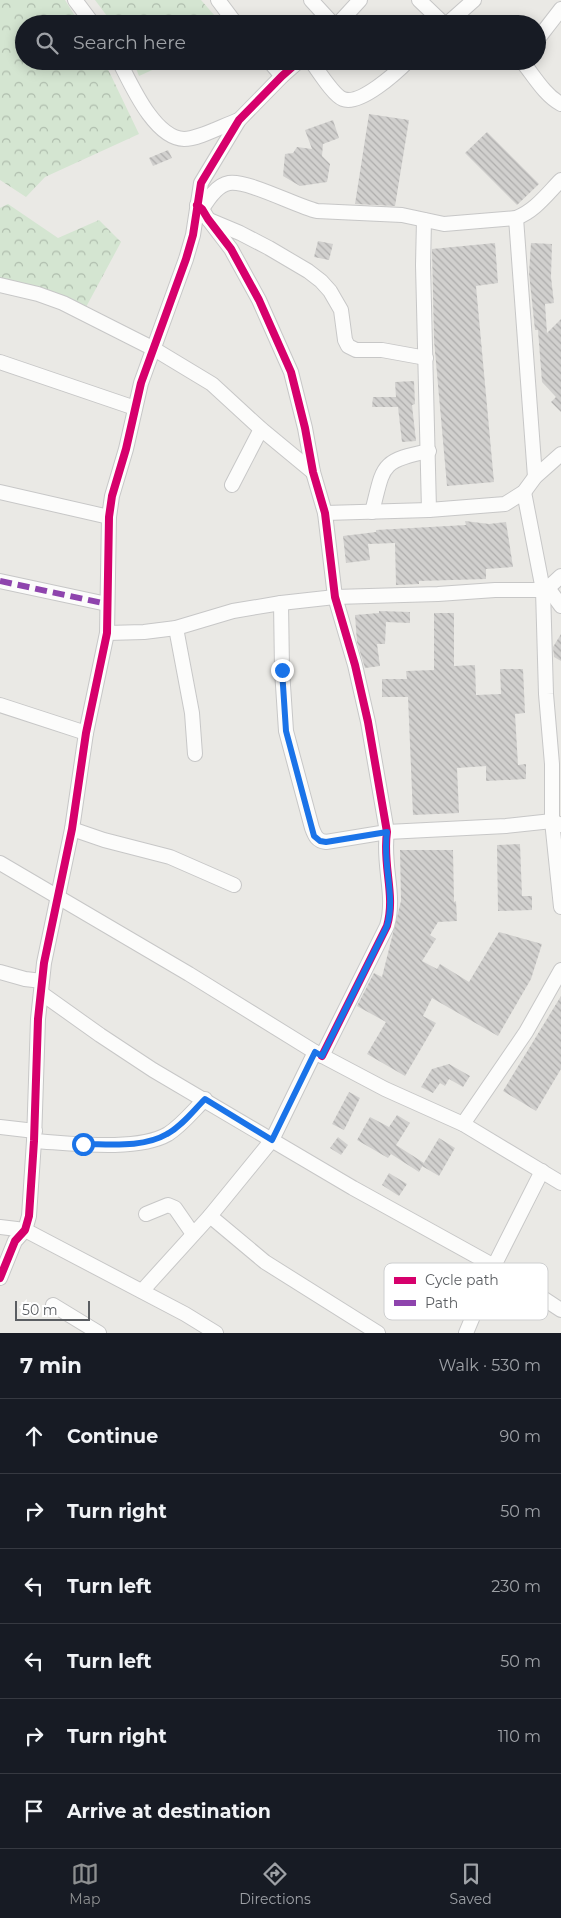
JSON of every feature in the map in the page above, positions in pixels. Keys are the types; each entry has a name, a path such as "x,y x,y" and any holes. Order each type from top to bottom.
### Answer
{"street":[{"path":"74,0 86,15"},
{"path":"218,0 229,15"},
{"path":"312,0 325,15"},
{"path":"346,15 360,0"},
{"path":"419,0 436,15"},
{"path":"456,15 474,0"},
{"path":"546,28 561,9"},
{"path":"124,70 145,109 172,136 183,139 192,138 239,120"},
{"path":"277,70 282,76"},
{"path":"142,1291 210,1216 272,1140 387,926 392,909 384,848 387,832 366,712 355,665 335,597 325,513 313,472 305,428 291,372 274,330 250,283 231,249 202,211 201,183 239,120 289,70"},
{"path":"318,70 336,94 343,99 351,100 377,87 397,70"},
{"path":"528,70 554,100 561,104"},
{"path":"0,1278 15,1241 25,1230 30,1207 35,1136 38,1019 48,940 72,828 86,733 107,633 109,517 112,496 141,383 202,211 214,193 223,185 231,182 260,189 304,208 317,211 402,215 444,224 516,218 530,210 561,180"},
{"path":"202,211 308,271 322,282 330,291 341,310 344,340 348,346 356,350 382,350 426,358"},
{"path":"516,218 535,477"},
{"path":"424,220 429,510"},
{"path":"0,285 38,294 63,303 154,350 212,384 260,429 313,472"},
{"path":"0,362 135,408"},
{"path":"232,485 260,429"},
{"path":"372,512 381,475 388,464 394,460 429,451"},
{"path":"325,513 429,510 505,504 524,492 535,477 561,454"},
{"path":"0,492 109,517"},
{"path":"524,492 545,589 546,694 557,823 561,908"},
{"path":"107,633 144,632 176,628 233,611 335,597 545,589 561,576"},
{"path":"0,581 107,604"},
{"path":"545,589 561,606"},
{"path":"281,603 282,670 286,731 314,836 320,841 326,842 387,832 557,823"},
{"path":"176,628 192,713 196,754"},
{"path":"0,705 86,733"},
{"path":"72,828 104,840 170,857 234,885"},
{"path":"0,862 318,1054 385,1089 463,1124 561,1183"},
{"path":"463,1124 526,1032 561,970"},
{"path":"0,972 25,979 42,987 108,1040 369,1197 489,1263"},
{"path":"0,1127 35,1136 112,1144 134,1143 154,1140 167,1134 178,1126 205,1099"},
{"path":"496,1263 542,1172"},
{"path":"146,1214 168,1205 171,1206 175,1208 193,1234"},
{"path":"210,1216 265,1262 378,1333"},
{"path":"0,1227 25,1230 186,1314 216,1333"},
{"path":"548,1301 561,1310"},
{"path":"53,1305 100,1333"},
{"path":"466,1333 471,1320"}],"green space":[{"path":"0,0 65,0 74,15 15,15 15,70 108,70 139,134 45,177 26,197 0,180"},
{"path":"95,0 201,0 214,15 106,15"},
{"path":"137,70 152,70 139,76"},
{"path":"8,204 58,238 99,220 121,242 85,309 0,290 0,208"}],"building":[{"path":"369,114 409,120 395,206 355,204"},
{"path":"333,120 339,138 323,144 322,156 330,164 327,182 300,186 283,176 285,154 293,153 297,147 312,149 305,130"},
{"path":"487,132 539,184 517,205 465,153"},
{"path":"168,150 172,158 153,166 149,158"},
{"path":"318,241 333,244 329,260 314,257"},
{"path":"495,243 498,283 476,286 494,482 447,486 434,340 432,249"},
{"path":"531,243 552,244 551,277 554,303 545,304 547,333 561,319 561,412 551,402 556,397 542,382 538,330 535,330 529,273"},
{"path":"414,381 415,404 412,405 416,441 402,442 398,407 372,407 373,397 396,397 395,382"},
{"path":"465,521 489,524 506,522 513,567 486,569 486,579 419,581 419,584 396,585 395,543 368,544 370,560 346,563 343,536 376,532 376,530 466,525"},
{"path":"379,611 410,612 410,623 386,622 385,644 377,644 380,666 365,668 357,642 355,615 379,613"},
{"path":"434,613 454,613 454,666 475,665 476,695 501,694 500,669 523,669 525,713 515,714 518,765 526,764 526,779 486,781 486,766 457,768 459,813 413,815 408,697 382,697 382,679 407,679 406,671 434,670"},
{"path":"561,634 561,661 554,657 553,647"},
{"path":"520,844 522,896 532,896 532,910 498,911 497,845"},
{"path":"400,850 453,850 454,902 456,901 457,921 438,922 430,935 436,939 422,961 437,969 440,964 469,982 499,932 542,944 531,979 498,1036 432,998 423,1016 436,1023 405,1076 367,1054 386,1022 357,1006 374,973 382,977 401,901"},
{"path":"561,996 561,1069 536,1111 503,1091"},
{"path":"449,1064 470,1076 463,1087 449,1079 445,1086 440,1083 433,1093 421,1087 432,1069"},
{"path":"349,1092 360,1098 344,1130 332,1124"},
{"path":"397,1115 410,1123 396,1145 424,1163 419,1172 391,1154 388,1158 357,1140 370,1117 389,1127"},
{"path":"338,1137 348,1145 341,1155 330,1148"},
{"path":"439,1138 455,1148 439,1176 422,1166"},
{"path":"389,1173 407,1184 399,1196 382,1185"}],"marked path":[{"path":"0,581 107,604"}],"cycle path":[{"path":"0,1278 15,1241 25,1230 29,1216 34,1141 38,1019 44,963 72,829 86,733 107,633 109,517 112,496 126,449 141,383 193,235 201,183 239,120 289,70"},
{"path":"197,205 202,209 231,249 259,300 291,372 305,428 313,472 325,513 335,597 355,665 368,722 387,832 386,856 390,891 387,926 322,1056"}],"route":[{"path":"83,1144 134,1143 154,1140 178,1126 205,1099 272,1140 315,1052 322,1056 387,926 392,909 384,848 387,832 326,842 320,841 314,836 286,731 282,670"}]}
